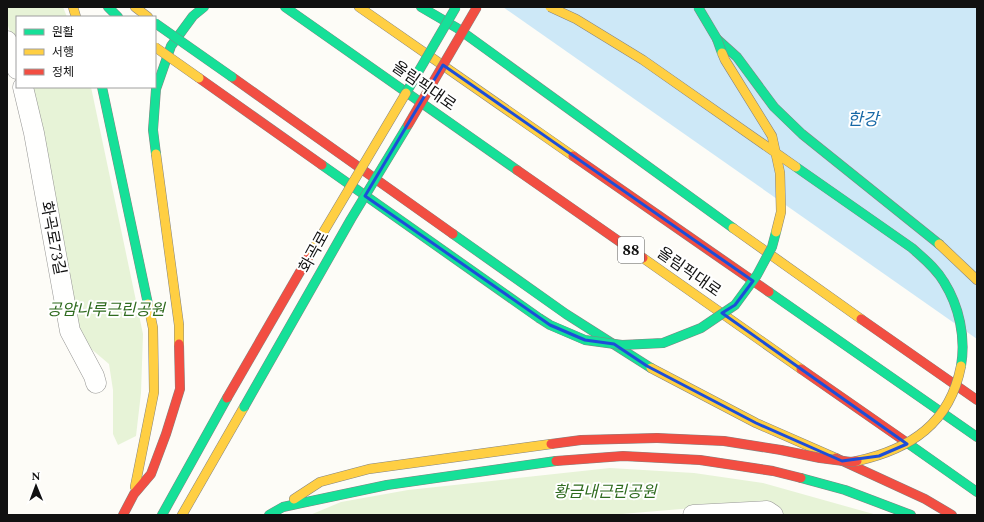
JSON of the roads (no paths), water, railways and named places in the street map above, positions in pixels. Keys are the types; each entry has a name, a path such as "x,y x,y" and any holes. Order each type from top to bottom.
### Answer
{"main road":[{"path":"108,7 117,16"},
{"path":"135,7 147,16"},
{"path":"123,515 134,494 151,474 166,434 180,389 179,325 153,130 156,89 171,46 193,16 204,7"},
{"name":"올림픽대로","path":"285,7 977,492"},
{"name":"올림픽대로","path":"359,7 977,437"},
{"path":"421,7 457,28 795,272 977,400"},
{"name":"화곡로","path":"162,515 328,223 456,7"},
{"name":"화곡로","path":"182,515 351,219 477,7"},
{"path":"268,515 283,507 320,482 369,469 581,440 657,438 724,441 851,462 879,456 905,445 930,426 947,406 958,380 963,353 961,328 956,306 944,281 929,263 912,248 643,60 576,19 550,7"},
{"path":"156,48 550,325 585,340 622,346 663,343 700,328 735,305 757,275 772,247 781,212 780,173 772,136 725,60 717,38 698,7"},
{"path":"156,24 566,314 647,366 756,423 864,470 925,499 952,515"},
{"path":"717,38 737,57 774,107 802,134 939,244 977,280"},
{"path":"102,88 153,328 154,392 134,494"},
{"path":"283,507 387,485 458,474 543,462 623,456 700,460 773,471 845,490 911,515"}],"street":[{"path":"7,41 16,66"},
{"name":"화곡로73길","path":"23,88 34,133 70,331 94,376 96,384"},
{"path":"693,515 767,511 773,515"}],"water":[{"name":"한강","path":"503,7 977,7 977,339"}],"park label":[{"name":"공암나루근린공원","path":"106,310"},
{"name":"황금내근린공원","path":"605,492"}]}
